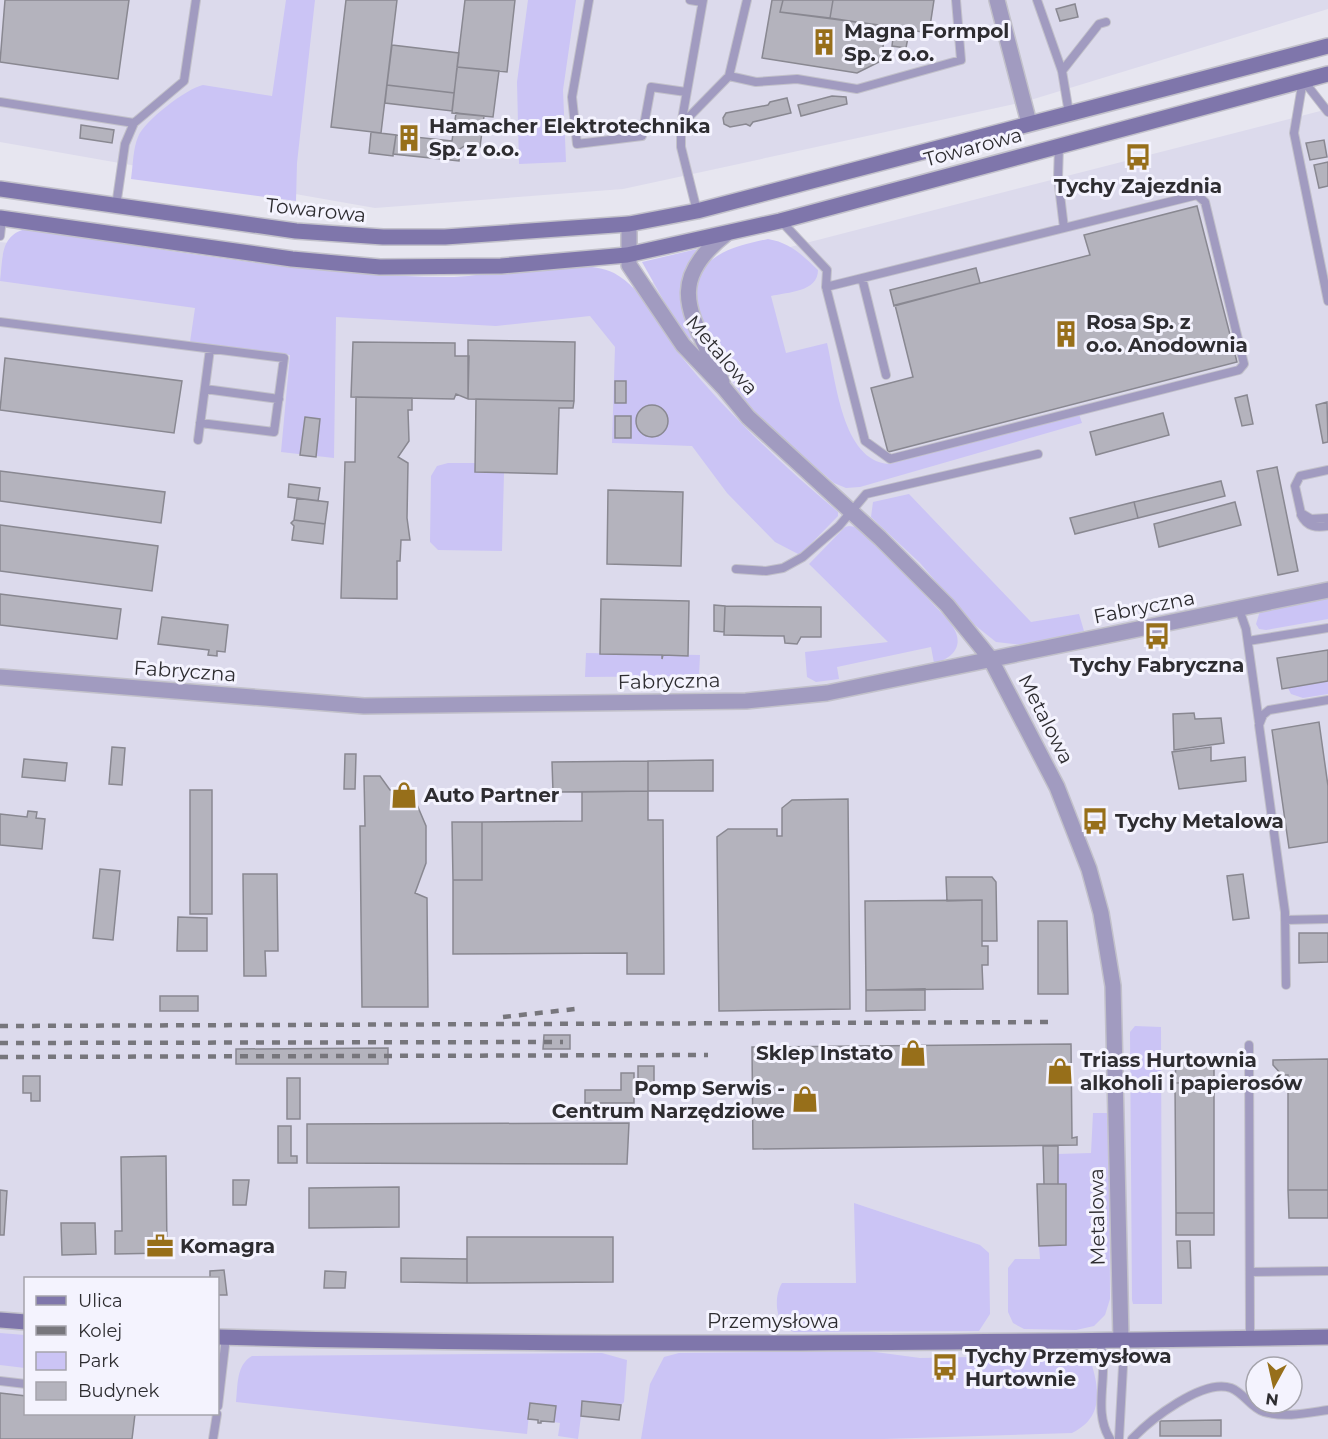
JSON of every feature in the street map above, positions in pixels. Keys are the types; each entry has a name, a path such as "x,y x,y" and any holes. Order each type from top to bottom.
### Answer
{"street":[{"path":"997,0 1029,123"},
{"name":"Towarowa","path":"0,189 296,231 383,237 445,237 629,224 697,211 1328,46"},
{"path":"1296,54 1303,80"},
{"name":"Towarowa","path":"1,218 292,259 380,267 501,266 627,255 780,221 1328,74"},
{"path":"627,255 629,224"},
{"path":"724,388 689,312 687,297 697,265 704,253 726,234"},
{"name":"Metalowa","path":"627,255 633,273 682,345 724,388 748,417 947,605 990,658 1057,787 1089,869 1101,913 1113,986 1124,1339"},
{"name":"Fabryczna","path":"0,677 364,706 746,701 827,693 1328,590"},
{"path":"0,1320 24,1323"},
{"name":"Przemysłowa","path":"222,1337 386,1342 633,1342 1328,1337"}],"lane":[{"path":"116,206 125,144 134,123 184,81 196,0"},
{"path":"589,0 572,97 577,144 642,136 651,87 686,92"},
{"path":"690,0 703,1 681,125 681,147 697,211"},
{"path":"681,125 729,76 747,0"},
{"path":"729,76 756,81 797,79 857,89 961,60 956,0"},
{"path":"1037,0 1062,71 1069,113"},
{"path":"1062,71 1100,24 1106,22"},
{"path":"1303,80 1328,112"},
{"path":"1303,80 1294,133 1328,301"},
{"path":"0,102 134,123"},
{"path":"1059,146 1058,178 1064,228"},
{"path":"780,221 827,270 826,287 865,441 890,459 1228,373 1239,370 1244,364 1205,202 1197,195 826,287"},
{"path":"0,236 1,218"},
{"path":"1317,249 1328,247"},
{"path":"862,278 886,375"},
{"path":"0,322 284,358 274,432 200,423"},
{"path":"198,440 210,349"},
{"path":"205,389 279,399"},
{"path":"736,569 766,571 783,568 804,557 851,512 866,494 1038,454"},
{"path":"1328,470 1300,476 1296,481 1301,513 1305,522 1312,526 1328,526"},
{"path":"1301,513 1311,519 1328,518"},
{"path":"1239,609 1248,641 1285,920 1286,985"},
{"path":"1248,641 1328,628"},
{"path":"1259,725 1263,715 1269,710 1328,700"},
{"path":"1285,920 1328,919"},
{"path":"1250,1046 1250,1338"},
{"path":"1250,1272 1328,1271"},
{"path":"219,1388 222,1337"},
{"path":"1098,1339 1103,1358 1101,1413 1110,1439"},
{"path":"1119,1439 1124,1339"},
{"path":"0,1381 24,1384"},
{"path":"1132,1439 1161,1413 1184,1400 1217,1387 1232,1389 1259,1410 1267,1413 1297,1414 1328,1410"},
{"path":"213,1439 217,1415"}],"shaded area":[{"path":"0,0 1328,0 1328,9 1024,102 623,189 375,208 0,142"},
{"path":"1328,109 1328,1439 0,1439 0,242 378,287 619,291"}],"green space":[{"path":"286,0 315,0 297,163 296,201 131,179 135,146 142,130 157,114 187,92 203,85 272,96"},
{"path":"528,0 576,0 563,90 566,162 519,164 517,82"},
{"path":"25,229 236,260 342,272 448,277 557,266 579,266 599,268 614,273 625,280 643,299 680,355 716,397 796,476 838,512 838,516 800,555 775,542 727,493 692,446 612,443 615,347 590,316 496,326 336,317 334,458 281,452 290,355 190,342 195,308 0,281 7,242 17,232"},
{"path":"768,239 790,247 818,270 817,277 808,287 771,296 786,353 827,343 838,397 851,434 861,449 873,459 889,464 1079,414 1082,423 860,487 846,488 834,483 782,438 746,401 727,371 697,309 696,282 706,265 731,249"},
{"path":"697,249 685,274 680,293 683,312 694,337 689,339 674,319 642,262"},
{"path":"448,463 475,463 475,472 504,473 502,551 438,550 430,542 431,476 437,466"},
{"path":"909,494 1031,622 1079,614 1084,631 1022,645 996,642 971,622 920,563 871,517 873,502"},
{"path":"845,527 856,527 948,620 958,640 955,651 951,655 934,663 931,647 837,667 839,679 816,682 807,677 805,652 888,642 809,564"},
{"path":"1328,596 1328,619 1266,630 1259,629 1256,624 1260,611"},
{"path":"586,653 700,655 699,676 585,677"},
{"path":"1328,681 1328,694 1303,698 1291,694 1288,688"},
{"path":"1135,1026 1161,1027 1162,1304 1133,1304 1132,1300 1130,1032"},
{"path":"1093,1113 1109,1113 1110,1299 1105,1315 1094,1326 1076,1330 1024,1329 1013,1323 1008,1312 1008,1268 1015,1259 1040,1259 1039,1246 1066,1245 1066,1185 1058,1184 1057,1154 1091,1153"},
{"path":"854,1203 980,1245 989,1253 990,1314 979,1331 794,1332 783,1324 779,1318 777,1303 782,1283 856,1283"},
{"path":"0,1333 24,1335 24,1368 0,1365"},
{"path":"868,1351 920,1358 972,1357 1010,1351 1072,1351 1091,1362 1096,1383 1097,1403 1089,1420 1072,1433 884,1439 641,1439 650,1384 664,1357 679,1353"},
{"path":"602,1353 627,1360 624,1402 621,1405 583,1401 578,1439 558,1436 560,1423 554,1422 556,1406 530,1404 527,1434 236,1402 240,1370 252,1356"}],"building":[{"path":"5,0 129,0 118,79 0,62"},
{"path":"346,0 397,0 381,133 331,127"},
{"path":"465,0 515,0 507,72 457,67"},
{"name":"Magna Formpol Sp. z o.o.","path":"772,0 783,0 780,12 886,26 881,61 857,73 762,58"},
{"path":"783,0 833,0 830,18 780,12"},
{"path":"833,0 934,0 929,33 830,18"},
{"path":"1075,4 1078,17 1060,21 1056,9"},
{"path":"894,30 909,32 906,48 892,46"},
{"path":"392,45 459,53 454,93 387,85"},
{"path":"457,67 499,71 493,117 452,113"},
{"path":"387,85 454,93 452,111 385,103"},
{"path":"832,96 846,97 847,104 801,116 798,105"},
{"path":"787,98 791,113 753,122 750,126 746,124 730,127 724,124 723,118 726,113 768,105 770,102"},
{"name":"Hamacher Elektrotechnika Sp. z o.o.","path":"456,113 484,116 480,147 466,145 460,149 459,161 393,154 396,135 452,141"},
{"path":"81,125 114,130 112,143 80,138"},
{"path":"371,132 396,135 393,156 369,153"},
{"path":"1324,140 1327,157 1310,160 1306,143"},
{"path":"1328,162 1328,186 1319,188 1314,165"},
{"name":"Rosa Sp. z o.o. Anodownia","path":"1197,206 1237,362 888,452 871,388 913,377 895,305 1090,255 1084,235"},
{"path":"976,268 980,283 894,306 890,290"},
{"path":"468,340 575,342 574,401 468,399"},
{"path":"353,342 455,343 455,356 469,356 468,399 456,394 454,399 351,397"},
{"path":"5,358 182,381 174,433 0,410"},
{"path":"615,381 626,381 626,403 615,403"},
{"path":"1247,395 1253,424 1242,426 1235,398"},
{"path":"356,397 412,398 412,410 408,410 409,441 398,457 408,463 407,518 410,540 401,540 400,561 397,561 397,599 341,598 345,462 355,462"},
{"path":"476,399 574,401 573,408 559,408 557,474 475,472"},
{"path":"1327,402 1328,442 1323,443 1316,405"},
{"path":"652,405 664,409 668,421 664,433 652,437 640,433 636,421 640,409"},
{"path":"1163,413 1169,435 1096,455 1090,432"},
{"path":"615,416 631,416 631,438 615,438"},
{"path":"305,417 320,419 316,457 300,455"},
{"path":"1277,467 1298,571 1278,575 1257,471"},
{"path":"0,471 165,492 161,523 0,501"},
{"path":"1221,481 1225,496 1138,518 1134,502"},
{"path":"289,484 320,488 318,501 288,497"},
{"path":"608,490 683,492 681,566 607,564"},
{"path":"297,498 328,502 325,524 294,520"},
{"path":"1134,502 1138,518 1075,534 1070,518"},
{"path":"1235,502 1241,525 1159,547 1154,524"},
{"path":"294,520 325,524 323,544 292,540 294,526 291,523"},
{"path":"0,525 158,546 152,591 0,571"},
{"path":"0,594 121,609 117,639 0,625"},
{"path":"601,599 689,601 688,656 663,655 662,659 662,655 600,654"},
{"path":"714,605 725,606 724,632 714,631"},
{"path":"725,606 821,607 821,637 801,637 797,644 785,643 784,636 724,635"},
{"path":"162,617 228,625 225,652 217,651 217,656 208,655 209,650 158,644"},
{"path":"1328,650 1328,681 1282,689 1277,658"},
{"path":"1194,713 1195,719 1221,718 1224,743 1174,750 1173,714"},
{"path":"1319,722 1328,786 1328,842 1289,848 1272,730"},
{"path":"112,747 125,748 122,785 109,784"},
{"path":"1211,747 1211,761 1245,757 1246,781 1179,789 1172,752"},
{"path":"345,754 356,754 355,789 344,789"},
{"path":"24,759 67,763 65,781 22,777"},
{"path":"713,760 713,791 648,791 648,761"},
{"path":"648,761 648,791 553,792 552,762"},
{"path":"364,776 380,776 390,790 415,790 415,800 426,826 426,863 415,893 427,898 428,1007 362,1007 360,826 365,826"},
{"path":"190,790 212,790 212,914 190,914"},
{"path":"648,791 648,820 663,820 664,974 627,974 627,953 453,954 453,880 482,880 482,822 582,821 582,792"},
{"path":"848,799 850,1009 719,1011 717,837 728,829 777,829 777,836 782,836 782,808 792,800"},
{"path":"28,811 37,812 36,818 45,819 42,849 0,845 0,814 27,817"},
{"path":"452,822 482,822 482,880 453,880"},
{"path":"100,869 120,871 113,940 93,938"},
{"path":"243,874 277,874 278,951 265,951 266,976 244,976"},
{"path":"1243,874 1249,918 1233,920 1227,876"},
{"path":"946,877 992,877 996,882 997,941 982,941 982,900 947,901"},
{"path":"982,900 982,946 988,946 988,965 982,965 983,989 866,990 865,901"},
{"path":"178,917 207,918 207,951 177,951"},
{"path":"1038,921 1067,921 1068,994 1038,994"},
{"path":"1299,933 1328,933 1328,962 1299,963"},
{"path":"925,989 925,1010 866,1011 866,990"},
{"path":"160,996 198,996 198,1011 160,1011"},
{"path":"544,1035 570,1035 570,1049 543,1049"},
{"path":"1071,1044 1072,1138 1077,1137 1077,1145 753,1149 752,1047"},
{"path":"388,1048 388,1064 236,1064 236,1049"},
{"path":"1328,1059 1328,1190 1288,1190 1288,1075 1282,1075 1273,1065 1273,1060"},
{"path":"1176,1060 1214,1060 1214,1082 1175,1083"},
{"path":"638,1066 654,1066 654,1092 638,1091"},
{"path":"621,1073 634,1073 634,1103 585,1103 585,1090 621,1090"},
{"path":"23,1076 40,1076 40,1101 31,1101 31,1093 23,1093"},
{"path":"287,1078 300,1078 300,1119 287,1119"},
{"path":"1214,1082 1214,1213 1176,1213 1175,1083"},
{"path":"629,1123 627,1164 307,1163 307,1124"},
{"path":"278,1126 291,1126 291,1156 297,1156 297,1163 278,1163"},
{"path":"1043,1146 1058,1146 1058,1184 1044,1184"},
{"path":"166,1156 167,1253 115,1254 115,1231 122,1231 121,1157"},
{"path":"233,1180 249,1180 246,1205 233,1205"},
{"path":"1037,1184 1066,1184 1066,1245 1039,1246"},
{"path":"399,1187 399,1227 309,1228 309,1188"},
{"path":"0,1190 7,1191 4,1235 0,1235"},
{"path":"1288,1190 1328,1190 1328,1218 1289,1218"},
{"path":"1176,1213 1214,1213 1214,1235 1176,1235"},
{"path":"61,1223 95,1223 96,1254 62,1255"},
{"path":"467,1237 613,1237 613,1282 467,1283"},
{"path":"1177,1241 1190,1241 1191,1268 1178,1268"},
{"path":"401,1258 467,1259 467,1283 401,1282"},
{"path":"224,1270 227,1295 219,1295 219,1277 210,1277 210,1271"},
{"path":"325,1271 346,1272 345,1288 324,1288"},
{"path":"0,1393 24,1396 24,1415 135,1415 132,1439 0,1439"},
{"path":"582,1401 621,1405 619,1420 581,1416"},
{"path":"530,1403 556,1406 554,1422 541,1421 538,1423 538,1420 528,1419"},
{"path":"1221,1420 1221,1436 1160,1436 1160,1421"}],"railway":[{"path":"503,1017 575,1009"},
{"path":"0,1026 1054,1022"},
{"path":"0,1043 563,1042"},
{"path":"0,1057 708,1055"}],"place":[{"name":"Magna Formpol Sp. z o.o.","path":"824,42"},
{"name":"Hamacher Elektrotechnika Sp. z o.o.","path":"409,138"},
{"name":"Tychy Zajezdnia","path":"1138,157"},
{"name":"Rosa Sp. z o.o. Anodownia","path":"1066,334"},
{"name":"Tychy Fabryczna","path":"1157,636"},
{"name":"Auto Partner","path":"404,795"},
{"name":"Tychy Metalowa","path":"1095,821"},
{"name":"Sklep Instato","path":"913,1053"},
{"name":"Triass Hurtownia alkoholi i papierosów","path":"1060,1071"},
{"name":"Pomp Serwis - Centrum Narzędziowe","path":"805,1099"},
{"name":"Komagra","path":"160,1246"},
{"name":"Tychy Przemysłowa Hurtownie","path":"945,1367"}]}
